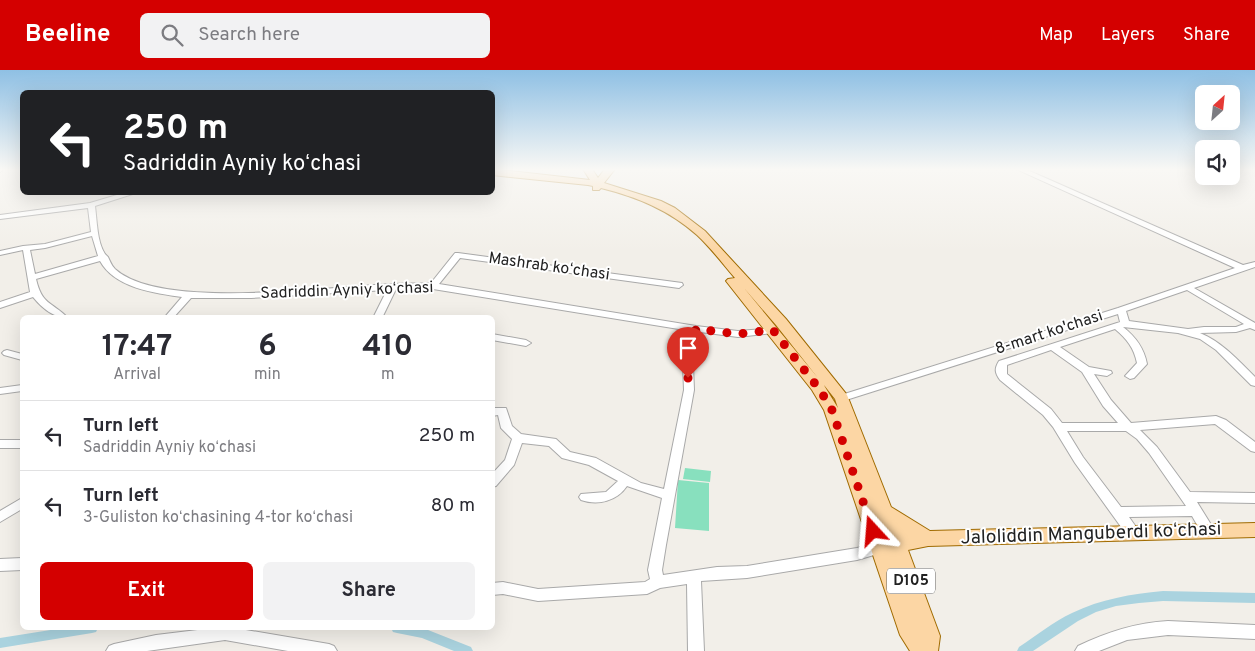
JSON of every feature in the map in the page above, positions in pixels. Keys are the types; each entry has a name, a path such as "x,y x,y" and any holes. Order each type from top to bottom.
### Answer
{"main road":[{"name":"D105","path":"622,196 645,204 678,223 722,269 820,390 832,410 888,546 906,569 930,636 927,651"},
{"name":"D105","path":"632,196 658,203 688,222 701,233 781,322 842,398 884,512 888,546 910,635 923,651"},
{"path":"884,512 928,539 915,550 906,569"},
{"name":"Jaloliddin Manguberdi koʻchasi","path":"888,546 928,539 1255,530"}],"street":[{"path":"0,217 91,205 122,196"},
{"path":"1080,196 1242,268"},
{"name":"Sadriddin Ayniy koʻchasi","path":"91,205 95,233 104,258 111,270 132,282 168,292 189,295 244,294 393,286 433,286 696,329 738,334 773,330"},
{"path":"0,253 53,244 95,233"},
{"path":"26,248 35,293 41,301 60,315"},
{"name":"Mashrab koʻchasi","path":"433,286 458,255 679,285"},
{"path":"31,278 104,258"},
{"name":"8-mart ko'chasi","path":"842,398 1121,310 1255,264"},
{"path":"378,315 393,286"},
{"path":"1187,287 1231,311 1252,326"},
{"path":"0,305 35,293"},
{"path":"171,315 189,295"},
{"path":"1121,310 1121,325 1140,350 1142,364 1130,376"},
{"path":"1134,534 1116,512 1047,412 1004,378 1000,372 1003,363 1121,325 1188,332 1204,337 1220,348 1255,383"},
{"path":"1188,332 1202,329 1252,326"},
{"path":"657,582 655,570 667,495 689,390 687,374 696,329"},
{"path":"495,338 526,343"},
{"path":"1053,347 1086,370 1107,403 1128,427 1141,436 1153,450 1187,497 1208,531"},
{"path":"7,353 20,356"},
{"path":"1086,370 1107,373"},
{"path":"0,391 20,388"},
{"path":"495,411 502,410 507,428 518,438 552,442 566,455 592,461 596,465 611,470 625,480 667,495"},
{"path":"1059,427 1128,427 1216,420 1255,448"},
{"path":"495,480 510,462 518,438"},
{"path":"0,444 20,444"},
{"path":"584,497 611,496 618,491 625,480"},
{"path":"1187,497 1254,498"},
{"path":"0,517 20,504"},
{"path":"1116,512 1195,510"},
{"path":"495,589 503,588 538,595 647,588 657,582 717,573 746,572 857,554 888,546"},
{"path":"0,564 20,564"},
{"path":"694,576 696,651"},
{"path":"1083,651 1098,642 1128,633 1155,628 1200,628 1255,632"},
{"path":"114,651 156,642 226,633 330,651"}],"green space":[{"path":"685,468 711,471 710,482 683,479"},
{"path":"678,480 709,483 709,531 675,528"}],"waterway":[{"path":"1023,651 1074,617 1116,602 1163,596 1255,598"},
{"path":"0,643 80,630"},
{"path":"407,630 423,633 467,651"}],"route":[{"path":"688,378 688,365 696,329 738,334 773,330 820,390 832,410 873,531"}]}
